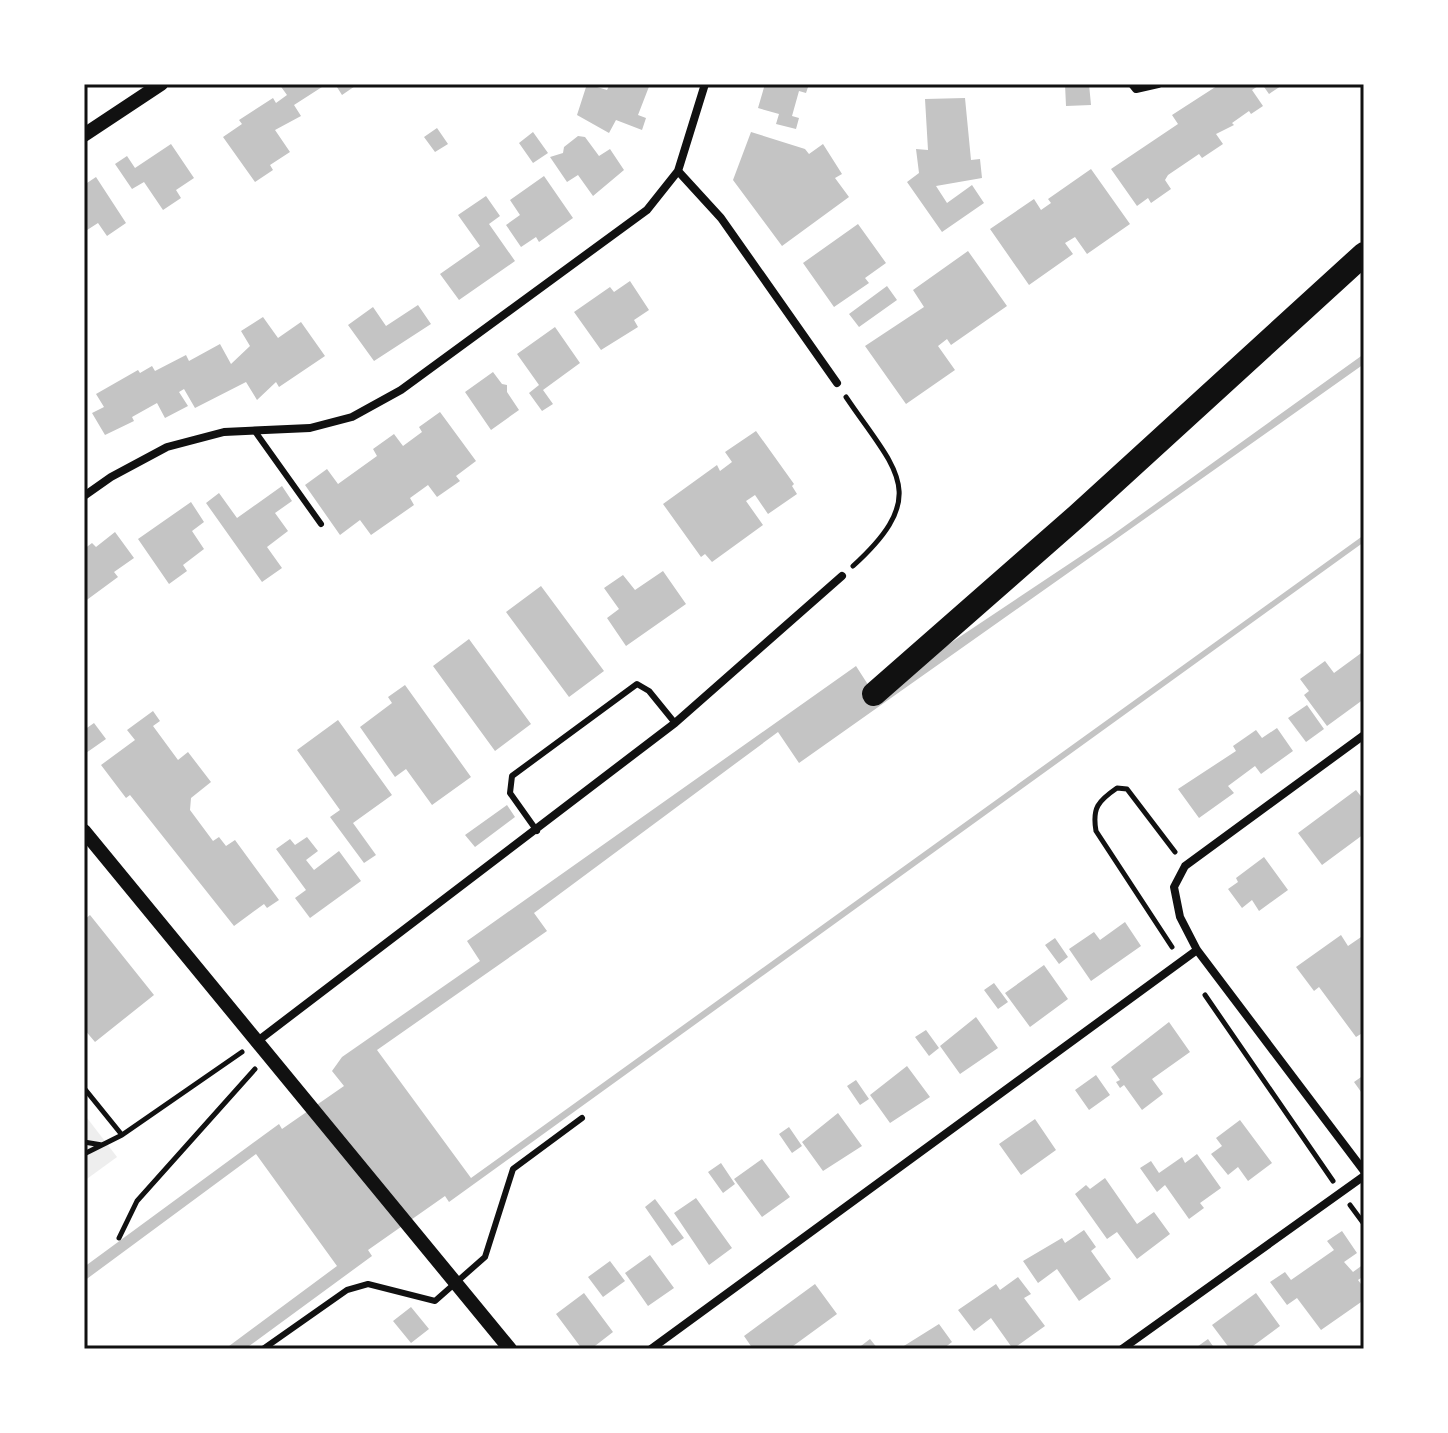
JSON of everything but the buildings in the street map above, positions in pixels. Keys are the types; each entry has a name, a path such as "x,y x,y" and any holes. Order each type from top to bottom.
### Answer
{"highway":[{"path":"874,694 1077,516 1364,254"}],"street":[{"path":"84,135 161,84"},
{"path":"84,496 167,447 224,432 310,428 352,417 401,390 647,210 678,171 705,84"},
{"path":"1132,84 1136,89 1158,84"},
{"path":"678,171 721,218 837,383"},
{"path":"255,1043 675,723 842,576"},
{"path":"1122,1349 1341,1193 1364,1173 1197,950 1174,899 1174,887 1185,866 1364,735"},
{"path":"84,831 255,1043 510,1349"},
{"path":"651,1349 1197,950"}],"lane":[{"path":"254,430 321,524"},
{"path":"537,831 510,793 512,776 637,684 649,691 675,723"},
{"path":"263,1349 347,1290 368,1284 435,1301 485,1257 513,1169 582,1118"}],"path":[{"path":"837,383 898,474 901,492 893,524 842,576"},
{"path":"1185,866 1127,789 1117,788 1097,804 1093,813 1096,831 1181,960 1364,1224"},
{"path":"84,1154 122,1135 255,1043"},
{"path":"119,1238 137,1201 247,1076"},
{"path":"84,1088 122,1135"},
{"path":"84,1142 102,1145"}],"shaded area":[{"path":"84,1114 117,1157 84,1181"}]}
